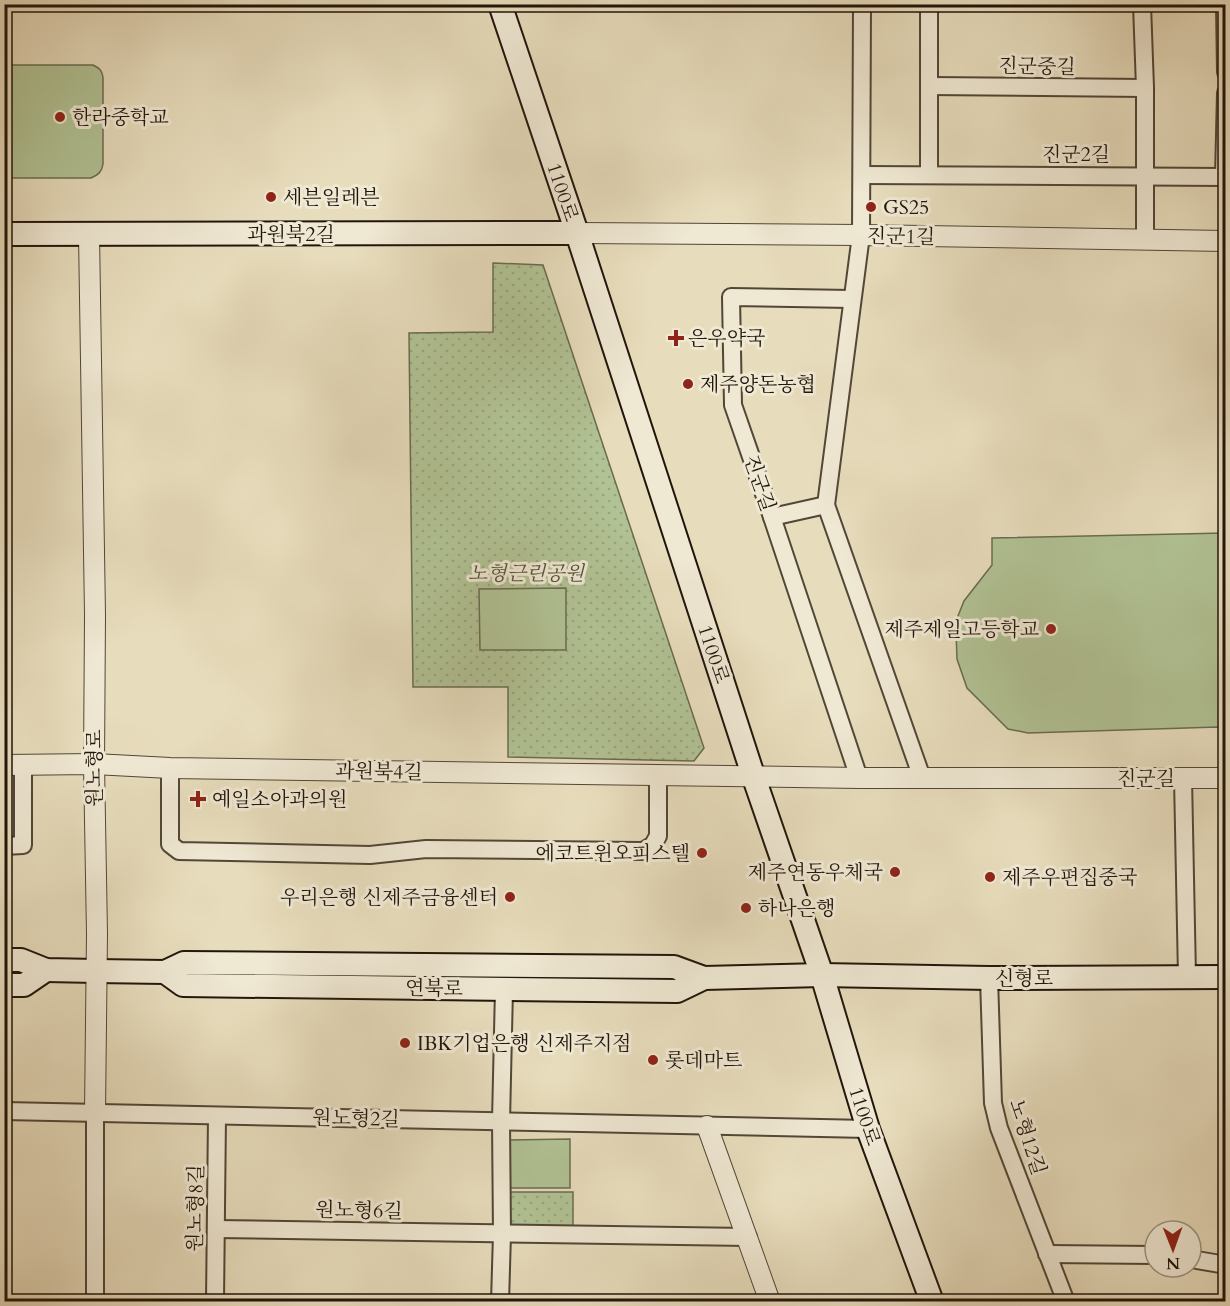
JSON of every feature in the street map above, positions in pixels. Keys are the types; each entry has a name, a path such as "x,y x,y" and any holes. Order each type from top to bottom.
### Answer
{"main road":[{"name":"1100로","path":"500,4 753,775 822,975 868,1129 932,1302"},
{"name":"과원북2길","path":"4,234 577,233"},
{"name":"연북로","path":"4,960 21,960 46,970 96,972 165,972 184,963 650,966 674,967 704,978 822,975"},
{"path":"4,985 24,985 46,970"},
{"name":"연북로","path":"165,972 183,985 677,992 704,978"},
{"name":"신형로","path":"822,975 989,978 1226,977"}],"street":[{"path":"862,4 861,235 826,505 922,778"},
{"path":"928,175 929,4"},
{"path":"1142,4 1145,88 1145,239"},
{"path":"1225,4 1226,72"},
{"name":"진군중길","path":"929,86 1145,88"},
{"name":"진군2길","path":"862,175 1225,177 1226,93"},
{"name":"진군1길","path":"577,233 1226,240"},
{"name":"원노형로","path":"89,234 94,615 95,1302"},
{"name":"진군길","path":"851,299 731,297 733,405 859,778"},
{"path":"772,517 826,505"},
{"name":"과원북4길","path":"14,765 94,764 170,768 753,775"},
{"path":"4,846 23,846 14,765"},
{"path":"170,768 170,844 179,851 370,855 426,849 644,851 653,845 658,836 658,774"},
{"name":"진군길","path":"753,775 859,778 1226,778"},
{"path":"1183,778 1187,977"},
{"name":"노형12길","path":"989,978 993,1103 999,1128 1066,1302"},
{"path":"501,1302 504,989"},
{"name":"원노형2길","path":"4,1111 868,1129"},
{"name":"원노형8길","path":"215,1302 217,1116"},
{"path":"707,1126 770,1302"},
{"name":"원노형6길","path":"216,1228 502,1234"},
{"path":"502,1234 748,1237"},
{"path":"1047,1254 1143,1255"},
{"path":"1203,1261 1226,1265"}],"green space":[{"path":"5,65 93,65 100,70 103,77 103,164 98,174 91,178 5,178"},
{"name":"노형근린공원","path":"493,263 543,265 704,748 694,761 508,757 508,687 413,687 409,333 493,332"},
{"path":"1225,533 1225,728 1028,733 1008,729 967,688 957,659 958,616 964,601 992,565 992,538"},
{"path":"566,588 566,650 480,650 479,589"},
{"path":"570,1139 570,1188 506,1188 506,1140"},
{"path":"507,1192 573,1192 573,1230 507,1229"}],"place":[{"name":"한라중학교","path":"60,117"},
{"name":"세븐일레븐","path":"271,197"},
{"name":"GS25","path":"871,207"},
{"name":"은우약국","path":"676,338"},
{"name":"제주양돈농협","path":"688,384"},
{"name":"제주제일고등학교","path":"1051,629"},
{"name":"예일소아과의원","path":"198,799"},
{"name":"에코트윈오피스텔","path":"702,853"},
{"name":"제주연동우체국","path":"895,872"},
{"name":"제주우편집중국","path":"990,877"},
{"name":"우리은행 신제주금융센터","path":"510,897"},
{"name":"하나은행","path":"746,908"},
{"name":"IBK기업은행 신제주지점","path":"405,1043"},
{"name":"롯데마트","path":"653,1060"}]}
